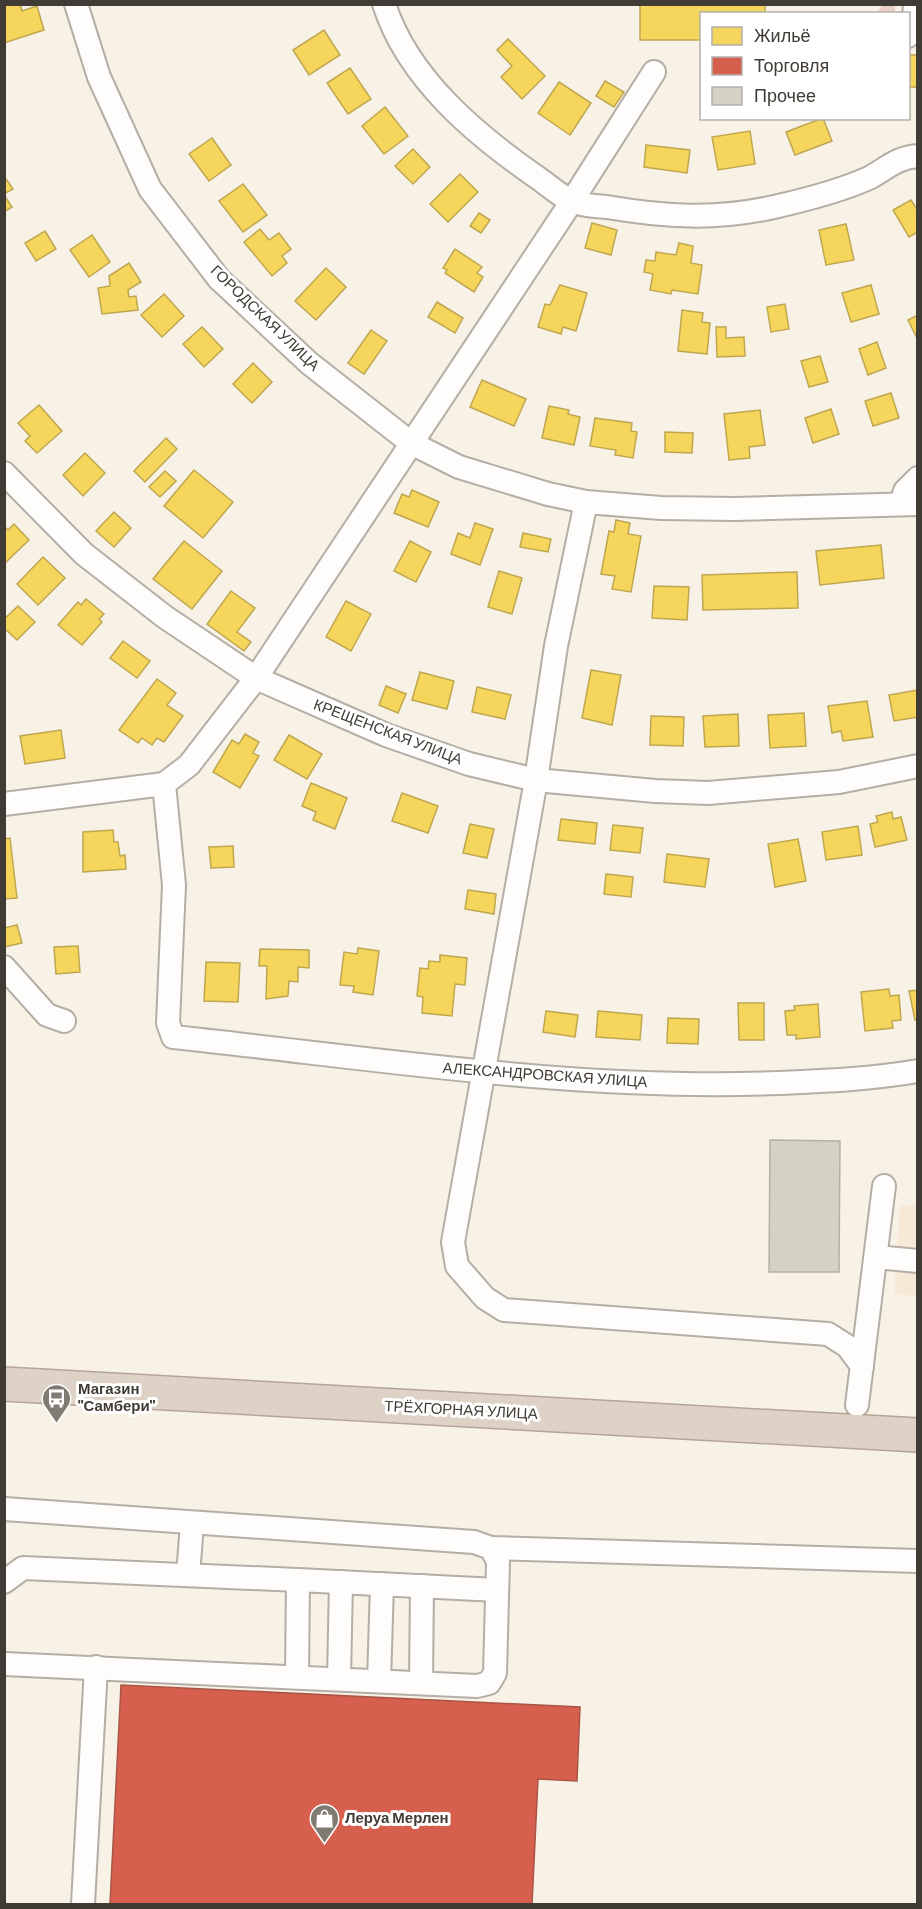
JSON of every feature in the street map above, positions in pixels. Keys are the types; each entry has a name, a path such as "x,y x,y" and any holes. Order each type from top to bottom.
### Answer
{"highway":[{"name":"ТРЁХГОРНАЯ УЛИЦА","path":"4,1384 918,1435"}],"street":[{"name":"ГОРОДСКАЯ УЛИЦА","path":"76,4 94,66 150,189 219,279 309,363 411,443 459,466 538,491 586,502 661,508 735,509 909,504"},
{"path":"384,4 399,40 422,75 502,153 572,201 676,218 726,214 773,207 850,185 870,177 900,158 918,156"},
{"path":"910,35 914,30 915,4"},
{"path":"4,804 164,784 189,765 256,678 572,201 654,72"},
{"name":"КРЕЩЕНСКАЯ УЛИЦА","path":"4,472 84,554 165,617 256,678 386,735 470,764 536,780 655,791 708,793 839,782 918,766"},
{"path":"909,504 905,491 918,478"},
{"path":"586,502 556,646 536,780 453,1242 457,1266 485,1298 504,1310 828,1334 847,1347 862,1366"},
{"name":"АЛЕКСАНДРОВСКАЯ УЛИЦА","path":"164,784 174,885 168,1023 172,1037 484,1072 630,1082 728,1085 816,1081 918,1071"},
{"path":"4,967 47,1015 64,1021"},
{"path":"857,1405 884,1186"},
{"path":"876,1257 918,1261"},
{"path":"4,1509 474,1542 491,1548 918,1561"},
{"path":"188,1575 192,1524"},
{"path":"4,1664 477,1686 489,1683 495,1673 498,1560 491,1548"},
{"path":"4,1582 23,1568 497,1590"},
{"path":"297,1677 298,1580"},
{"path":"339,1679 341,1582"},
{"path":"379,1681 382,1584"},
{"path":"421,1683 422,1586"},
{"path":"83,1905 96,1667"}],"shaded area":[{"path":"882,5 895,5 895,12 878,12"},
{"path":"900,1205 917,1206 917,1296 894,1294"}],"building: Жильё":[{"path":"4,4 20,4 22,11 37,6 44,30 4,43"},
{"path":"640,5 765,5 765,12 700,12 700,40 640,40"},
{"path":"324,30 340,55 309,75 293,50"},
{"path":"508,39 545,76 522,99 501,77 512,66 497,50"},
{"path":"910,55 918,55 918,87 910,87"},
{"path":"350,68 371,99 348,114 327,83"},
{"path":"605,81 624,92 614,107 596,96"},
{"path":"559,82 591,103 570,135 538,113"},
{"path":"385,107 408,136 384,154 362,126"},
{"path":"818,120 824,120 832,141 795,155 786,132"},
{"path":"750,131 755,164 718,170 712,137"},
{"path":"212,138 231,165 209,181 189,154"},
{"path":"646,145 690,150 687,173 644,167"},
{"path":"413,149 430,167 413,184 395,166"},
{"path":"460,174 478,192 448,222 430,204"},
{"path":"4,176 13,189 4,194"},
{"path":"243,184 267,215 243,232 219,201"},
{"path":"4,195 12,207 4,212"},
{"path":"911,200 918,211 918,232 909,237 893,210"},
{"path":"479,213 490,220 481,233 470,226"},
{"path":"592,223 617,230 611,255 585,248"},
{"path":"846,224 854,260 826,265 819,230"},
{"path":"260,229 269,240 279,233 291,249 282,256 287,263 272,276 244,242"},
{"path":"45,231 56,249 36,261 25,243"},
{"path":"92,235 110,262 89,277 70,250"},
{"path":"679,243 693,246 691,263 702,265 698,294 672,290 671,294 650,290 653,274 644,272 646,260 655,261 656,252 676,255"},
{"path":"455,249 482,267 477,273 483,277 474,292 445,273 447,270 443,268"},
{"path":"129,263 141,282 128,290 129,297 136,296 138,310 102,314 98,288 110,286 109,276"},
{"path":"326,268 346,287 316,320 295,301"},
{"path":"560,285 587,293 576,331 563,327 561,334 538,327 545,304 550,305"},
{"path":"871,285 879,314 851,322 842,293"},
{"path":"164,294 184,316 162,337 141,315"},
{"path":"437,302 463,318 455,333 428,317"},
{"path":"785,304 789,329 771,332 767,307"},
{"path":"682,310 703,313 702,322 710,323 707,354 678,351"},
{"path":"918,315 918,338 917,338 908,320"},
{"path":"202,327 223,349 204,367 183,344"},
{"path":"716,327 726,327 726,338 744,337 745,356 717,357"},
{"path":"371,330 387,341 364,374 348,363"},
{"path":"877,342 886,368 868,375 859,349"},
{"path":"820,356 828,382 809,387 801,361"},
{"path":"253,363 272,382 252,403 233,384"},
{"path":"482,380 526,399 514,426 470,407"},
{"path":"891,393 899,418 873,426 865,401"},
{"path":"39,405 62,431 37,453 25,441 30,436 18,423"},
{"path":"549,406 569,410 568,414 580,417 574,445 542,438"},
{"path":"831,409 839,434 813,443 805,418"},
{"path":"760,410 765,445 749,447 750,458 729,460 724,414"},
{"path":"595,418 632,423 631,431 637,432 633,458 615,455 616,450 590,446"},
{"path":"665,432 693,433 692,453 665,452"},
{"path":"166,438 177,449 145,482 134,471"},
{"path":"85,453 105,473 83,496 63,475"},
{"path":"194,470 233,502 203,538 164,506"},
{"path":"165,471 176,481 160,497 149,487"},
{"path":"412,490 439,502 428,527 394,513 402,494 409,497"},
{"path":"114,512 131,528 114,547 96,531"},
{"path":"616,520 630,523 628,534 641,536 631,592 612,589 615,576 601,574 609,531 614,532"},
{"path":"475,523 493,529 480,565 451,554 458,533 470,538"},
{"path":"14,524 29,540 4,564 4,526 8,530"},
{"path":"523,533 551,539 548,552 520,547"},
{"path":"184,541 222,571 192,609 153,579"},
{"path":"410,541 431,552 416,582 394,571"},
{"path":"881,545 884,578 820,585 816,551"},
{"path":"43,557 65,578 38,605 17,584"},
{"path":"499,571 522,578 512,614 488,607"},
{"path":"797,572 798,608 703,610 702,575"},
{"path":"654,586 689,587 687,620 652,618"},
{"path":"231,591 255,608 237,632 251,642 244,651 207,624"},
{"path":"86,599 104,614 99,619 102,622 82,645 58,625 78,602 81,605"},
{"path":"346,601 371,614 351,651 326,637"},
{"path":"18,606 35,622 17,640 4,628 4,619"},
{"path":"123,641 150,661 137,678 110,658"},
{"path":"591,670 621,675 612,725 582,718"},
{"path":"420,672 454,681 447,709 412,700"},
{"path":"157,679 176,693 167,705 183,716 164,742 157,738 152,745 142,738 138,743 119,730"},
{"path":"386,686 406,694 398,713 379,705"},
{"path":"477,687 511,695 505,719 472,712"},
{"path":"918,690 918,717 894,721 889,695"},
{"path":"867,701 873,737 843,741 841,731 832,733 828,706"},
{"path":"804,713 806,746 770,748 768,715"},
{"path":"738,714 739,746 705,747 703,716"},
{"path":"651,716 684,717 683,746 650,745"},
{"path":"61,730 65,758 25,764 20,736"},
{"path":"245,734 259,742 253,753 259,756 240,788 213,772 232,740 239,744"},
{"path":"289,735 322,754 307,779 274,760"},
{"path":"311,783 347,798 335,829 313,820 316,812 302,806"},
{"path":"402,793 438,806 428,833 392,821"},
{"path":"892,812 893,819 901,817 907,840 875,847 870,824 878,822 876,816"},
{"path":"561,819 597,823 595,844 558,840"},
{"path":"470,824 494,829 487,858 463,853"},
{"path":"613,825 643,828 640,853 610,850"},
{"path":"858,826 862,855 826,860 822,832"},
{"path":"113,830 114,842 118,842 120,856 125,855 126,869 83,872 83,832"},
{"path":"10,838 17,898 4,899 4,839"},
{"path":"798,839 806,881 775,887 768,844"},
{"path":"233,846 234,867 211,868 209,847"},
{"path":"667,854 709,859 705,887 664,882"},
{"path":"606,874 633,877 631,897 604,894"},
{"path":"468,890 496,894 494,914 465,909"},
{"path":"17,925 22,943 4,947 4,928"},
{"path":"78,946 80,972 56,974 54,947"},
{"path":"358,948 379,951 373,995 353,992 354,986 340,985 344,952 357,954"},
{"path":"260,949 309,950 309,968 298,967 298,982 289,981 288,996 266,999 267,966 259,966"},
{"path":"440,955 467,958 465,985 455,984 452,1016 422,1013 423,997 417,996 420,968 428,969 429,961 440,962"},
{"path":"206,962 240,963 238,1002 204,1001"},
{"path":"889,989 890,996 899,995 901,1020 892,1021 893,1028 865,1031 861,992"},
{"path":"918,990 918,1020 915,1020 909,991"},
{"path":"738,1003 764,1003 764,1040 739,1040"},
{"path":"818,1004 820,1037 796,1039 796,1035 787,1035 785,1011 795,1010 794,1006"},
{"path":"546,1011 578,1015 575,1037 543,1032"},
{"path":"598,1011 642,1015 640,1040 596,1037"},
{"path":"668,1018 699,1019 698,1044 667,1043"}],"building: Торговля":[{"name":"Леруа Мерлен","path":"121,1685 580,1707 577,1781 538,1779 532,1904 110,1904"}],"building: Прочее":[{"path":"770,1140 840,1141 839,1272 769,1272"}],"place":[{"name":"Магазин \"Самбери\"","path":"57,1424"},
{"name":"Леруа Мерлен","path":"324,1844"}]}
